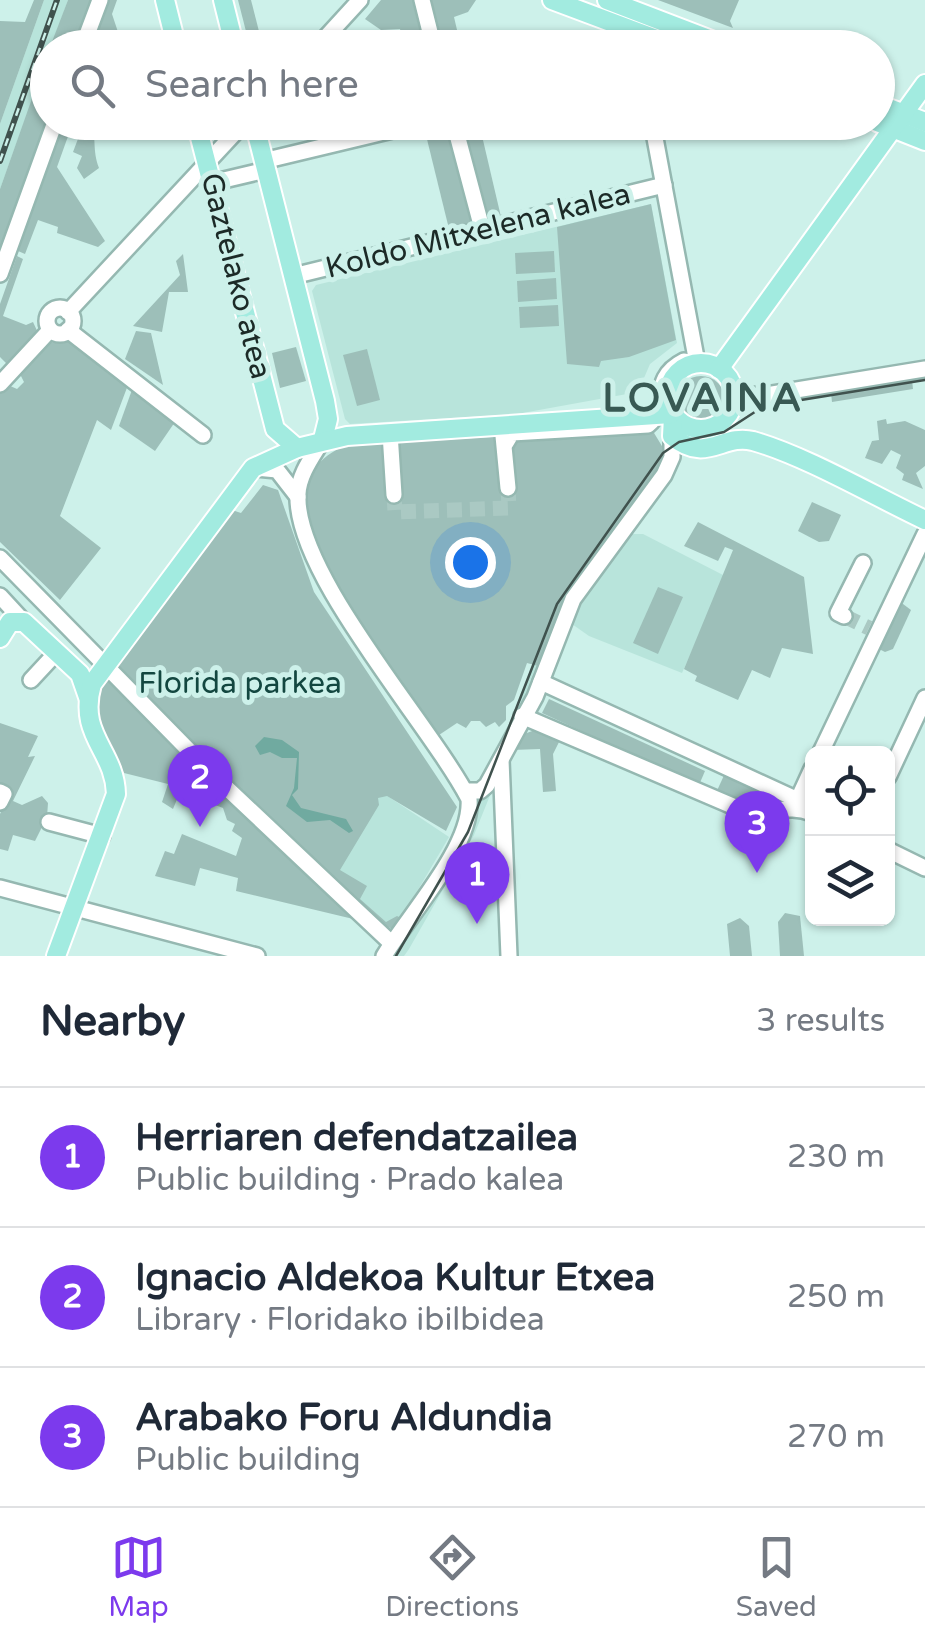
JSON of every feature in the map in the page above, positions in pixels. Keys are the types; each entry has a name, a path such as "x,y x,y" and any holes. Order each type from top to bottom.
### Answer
{"main road":[{"path":"165,0 172,30"},
{"path":"222,0 230,30"},
{"path":"552,0 617,30"},
{"path":"607,0 686,30"},
{"path":"895,117 925,84"},
{"path":"895,121 925,122"},
{"path":"895,123 925,141"},
{"name":"Gaztelako atea","path":"200,140 275,429"},
{"path":"258,140 327,412 324,440"},
{"path":"720,369 878,140"},
{"path":"253,468 324,440 390,433 668,421 697,430 714,426 731,411 734,393 720,369 695,364 672,380 667,399 668,421 687,447 701,450 743,439 760,444 925,520"},
{"path":"56,956 115,800 112,773 90,728 88,698 94,670 253,468 275,429 297,448"},
{"path":"0,638 10,622 24,622 57,652 94,670"}],"street":[{"path":"89,30 100,0"},
{"path":"332,30 360,0"},
{"path":"422,0 430,30"},
{"path":"650,30 661,20"},
{"path":"0,274 48,140"},
{"path":"68,312 227,140"},
{"path":"211,184 264,165 358,140"},
{"path":"459,140 480,221"},
{"path":"655,140 695,364"},
{"name":"Koldo Mitxelena kalea","path":"293,276 664,185"},
{"path":"60,308 68,312 72,323 68,330 61,334 50,330 47,321 51,312 60,308"},
{"path":"3,374 50,330"},
{"path":"68,330 203,434"},
{"path":"734,393 760,396 925,369"},
{"path":"467,795 483,789 501,756 540,682 573,599 664,475 672,457 668,421 644,426 512,433 506,442 508,488"},
{"path":"493,427 506,442"},
{"path":"390,433 394,495"},
{"path":"298,497 303,475 324,440"},
{"path":"0,558 94,670 213,775 386,948 457,842 469,815 467,795 320,572 298,497 277,470 253,468"},
{"path":"823,746 874,630 925,534"},
{"path":"844,616 838,613 863,562"},
{"path":"0,596 24,622"},
{"path":"31,680 57,652"},
{"path":"540,682 805,809"},
{"path":"895,762 925,698"},
{"path":"522,716 742,810 763,812 796,803 805,784"},
{"path":"501,756 509,956"},
{"path":"0,792 4,794 0,802"},
{"path":"49,822 102,836"},
{"path":"895,853 925,868"},
{"path":"0,888 257,956"}],"shaded area":[{"path":"44,0 68,0 57,30 33,30"},
{"path":"30,39 30,106 0,189 0,124"},
{"path":"651,204 677,343 650,364 638,392 517,414 350,424 345,419 312,291 316,285"},
{"path":"631,534 643,534 725,576 682,673 589,636 572,624 571,616"},
{"path":"533,664 542,667 474,835 409,949 404,956 394,956 471,818 487,768 514,718"},
{"path":"264,737 282,740 299,752 298,789 292,795 301,808 346,819 353,831 349,833 330,820 307,822 286,806 294,788 297,758 282,758 270,752 260,755 255,746"},
{"path":"386,795 449,837 395,929 387,929 334,872 378,797"}],"green space":[{"path":"34,0 44,0 33,30 30,30 0,124 0,21 25,22"},
{"path":"68,0 91,0 80,30 57,30"},
{"path":"108,0 117,0 112,14 117,30 97,30"},
{"path":"238,0 251,0 259,30 246,30"},
{"path":"381,0 476,0 468,12 454,17 457,30 381,30 365,19"},
{"path":"658,0 739,0 730,21 733,28"},
{"path":"30,104 30,140 41,140 0,256 0,189"},
{"path":"58,140 67,140 57,167 105,241 98,247 57,233 58,227 38,220 25,254 18,251"},
{"path":"78,140 95,140 99,168 84,179 77,168 82,156 73,152"},
{"path":"427,140 483,140 501,217 449,229"},
{"path":"651,204 676,340 629,357 601,361 599,367 567,364 557,227"},
{"path":"554,251 555,272 516,274 515,253"},
{"path":"183,254 188,292 169,292 162,332 133,326 180,275 176,261"},
{"path":"17,256 23,259 3,316 26,325 33,322 39,335 10,367 0,357 0,304"},
{"path":"556,278 557,299 518,302 517,281"},
{"path":"558,305 559,326 520,328 519,307"},
{"path":"136,331 151,333 163,385 125,359"},
{"path":"73,340 128,385 111,430 97,420 60,516 101,548 60,600 0,542 0,393 8,385 17,389 24,382 19,372 46,343"},
{"path":"296,347 306,381 280,388 272,353"},
{"path":"367,349 380,400 357,406 343,355"},
{"path":"701,376 718,383 725,400 718,417 701,424 684,417 677,400 684,383"},
{"path":"912,380 913,389 832,402 831,393"},
{"path":"133,387 177,419 155,451 119,426"},
{"path":"886,419 887,424 905,421 925,430 925,466 916,473 923,489 902,480 904,474 896,468 901,455 891,450 882,464 865,458 872,441 879,440 877,421"},
{"path":"651,428 668,456 542,667 527,663 514,700 506,706 506,720 499,727 495,722 486,727 480,721 471,721 466,728 457,723 433,739 342,593 314,536 307,509 308,483 321,462 347,445"},
{"name":"Florida parkea","path":"263,485 278,490 314,592 457,807 446,831 387,796 378,798 379,805 340,870 367,886 360,899 386,922 401,918 395,929 236,891 238,878 200,868 195,886 155,876 165,851 174,854 182,834 236,856 242,838 232,831 235,824 227,820 223,808 197,798 199,789 191,787 188,794 180,792 173,809 162,802 168,784 124,773 101,729 97,706 103,682 232,510 241,513"},
{"path":"812,502 841,515 829,541 819,542 798,531"},
{"path":"698,522 804,577 813,654 782,648 770,678 752,670 738,700 695,681 697,676 684,669 733,550 725,547 718,561 684,546"},
{"path":"658,587 683,597 658,654 633,643"},
{"path":"899,601 911,610 893,649 885,652 877,648"},
{"path":"549,699 705,771 699,785 542,713"},
{"path":"0,723 38,736 28,757 35,756 13,801 22,805 42,796 48,803 47,817 35,841 13,835 8,851 0,849 0,814 10,793 0,789"},
{"path":"535,730 560,740 553,754 556,791 543,792 540,749 512,750 524,734"},
{"path":"726,771 766,790 758,808 715,795"},
{"path":"785,913 800,916 804,956 780,956 778,922"},
{"path":"740,918 749,926 752,956 730,956 727,924"}],"tunnel":[{"path":"394,495 395,512 509,508 508,488"},
{"path":"844,616 869,628"}],"tram line":[{"path":"396,956 468,832 557,604 663,453 679,442 724,432 764,406 925,380"}],"railway":[{"path":"46,30 57,0"},
{"path":"0,161 30,76"}],"place":[{"name":"Ignacio Aldekoa Kultur Etxea","path":"200,827"},
{"name":"Arabako Foru Aldundia","path":"757,873"},
{"name":"Herriaren defendatzailea","path":"477,924"}],"district":[{"name":"LOVAINA","path":"703,398"}]}
